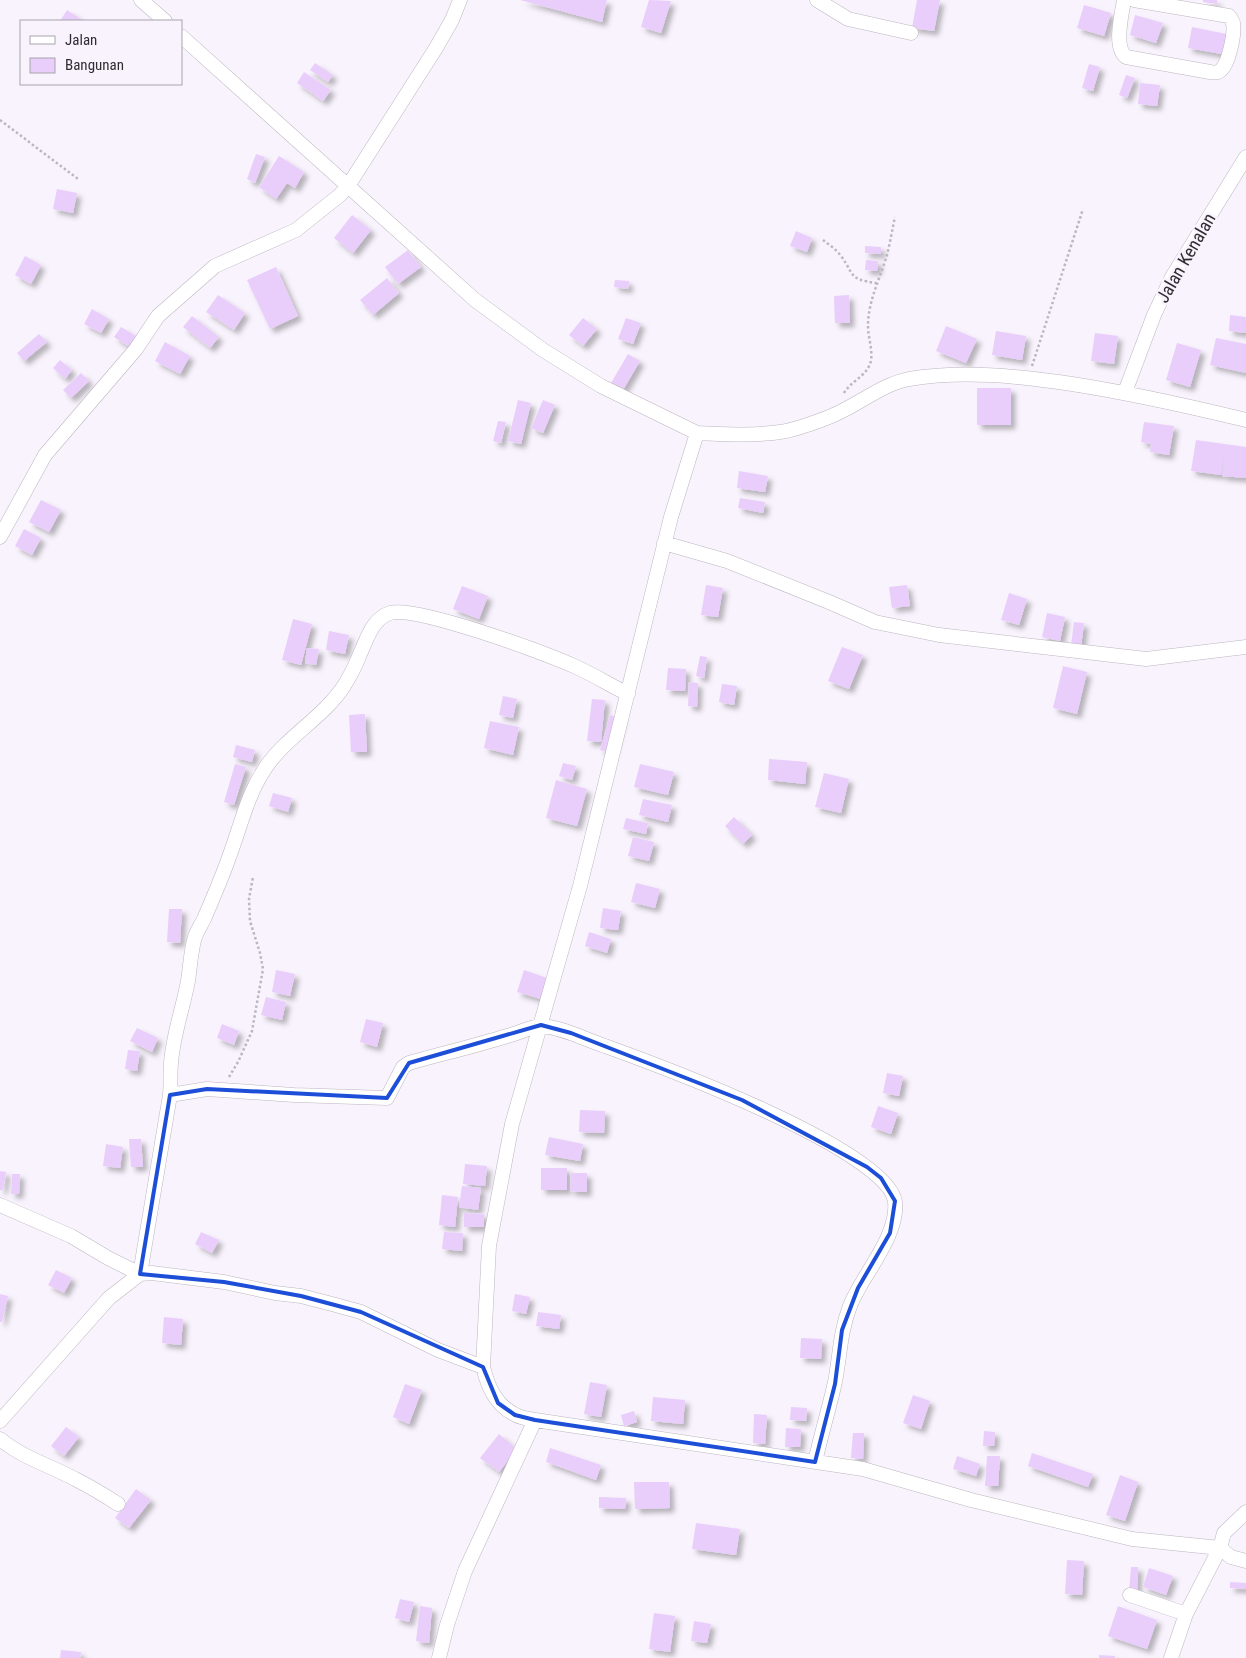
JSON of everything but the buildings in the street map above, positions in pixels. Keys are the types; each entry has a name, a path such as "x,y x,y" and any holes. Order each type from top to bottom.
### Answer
{"street":[{"path":"141,0 164,20"},
{"path":"1,534 45,455 129,356 158,316 215,266 296,230 340,195 348,186 436,48 452,20 460,0"},
{"path":"817,0 848,19 911,33"},
{"path":"1124,0 1120,38 1121,50 1126,56 1216,73 1222,70 1230,53 1233,24 1230,16 1134,0"},
{"path":"182,37 475,300 543,350 601,386 697,433 782,432 837,414 890,385 939,375 1028,377 1125,392 1246,420"},
{"name":"Jalan Kenalan","path":"1125,392 1154,315 1172,277 1246,157"},
{"path":"697,433 664,544 580,886 541,1025 520,1090 512,1124 489,1246 483,1367 487,1385 498,1402 515,1415 535,1420 863,1469 971,1500 1132,1539 1220,1548 1231,1557 1246,1561"},
{"path":"664,544 728,561 875,622 940,635 1146,659 1246,647"},
{"path":"0,1421 109,1298 140,1274 170,1096 171,1064 176,1030 195,938 228,860 253,789 265,768 284,746 331,704 344,685 360,656 370,632 377,622 383,616 392,613 405,612 426,616 503,640 574,666 628,694"},
{"path":"170,1096 207,1088 294,1095 387,1098 403,1068 409,1063 541,1025 571,1033 677,1072 788,1122 852,1157 881,1178 889,1189 895,1201 894,1218 890,1233 858,1288 842,1330 834,1384 815,1462"},
{"path":"0,1205 71,1236 140,1274 152,1273 224,1282 301,1296 332,1304 361,1312 438,1350 483,1367"},
{"path":"439,1658 447,1625 465,1571 535,1420"},
{"path":"0,1439 34,1461 74,1478 118,1504"},
{"path":"1171,1658 1186,1614 1220,1548 1224,1533 1246,1512"},
{"path":"1130,1595 1186,1614"}],"path":[{"path":"0,120 78,180"},
{"path":"1028,377 1083,209"},
{"path":"837,414 846,390 866,370 870,362 868,318 876,283 886,258 895,216"},
{"path":"823,240 838,252 854,277 862,281 876,283"},
{"path":"220,1090 238,1062 252,1031 263,969 250,921 249,899 253,877"}],"highlighted area":[{"path":"541,1025 571,1033 742,1100 867,1167 881,1178 895,1201 890,1233 858,1288 842,1330 835,1384 815,1462 535,1420 515,1415 498,1403 483,1367 361,1312 301,1296 224,1282 140,1274 170,1095 207,1089 387,1098 409,1063"}]}
